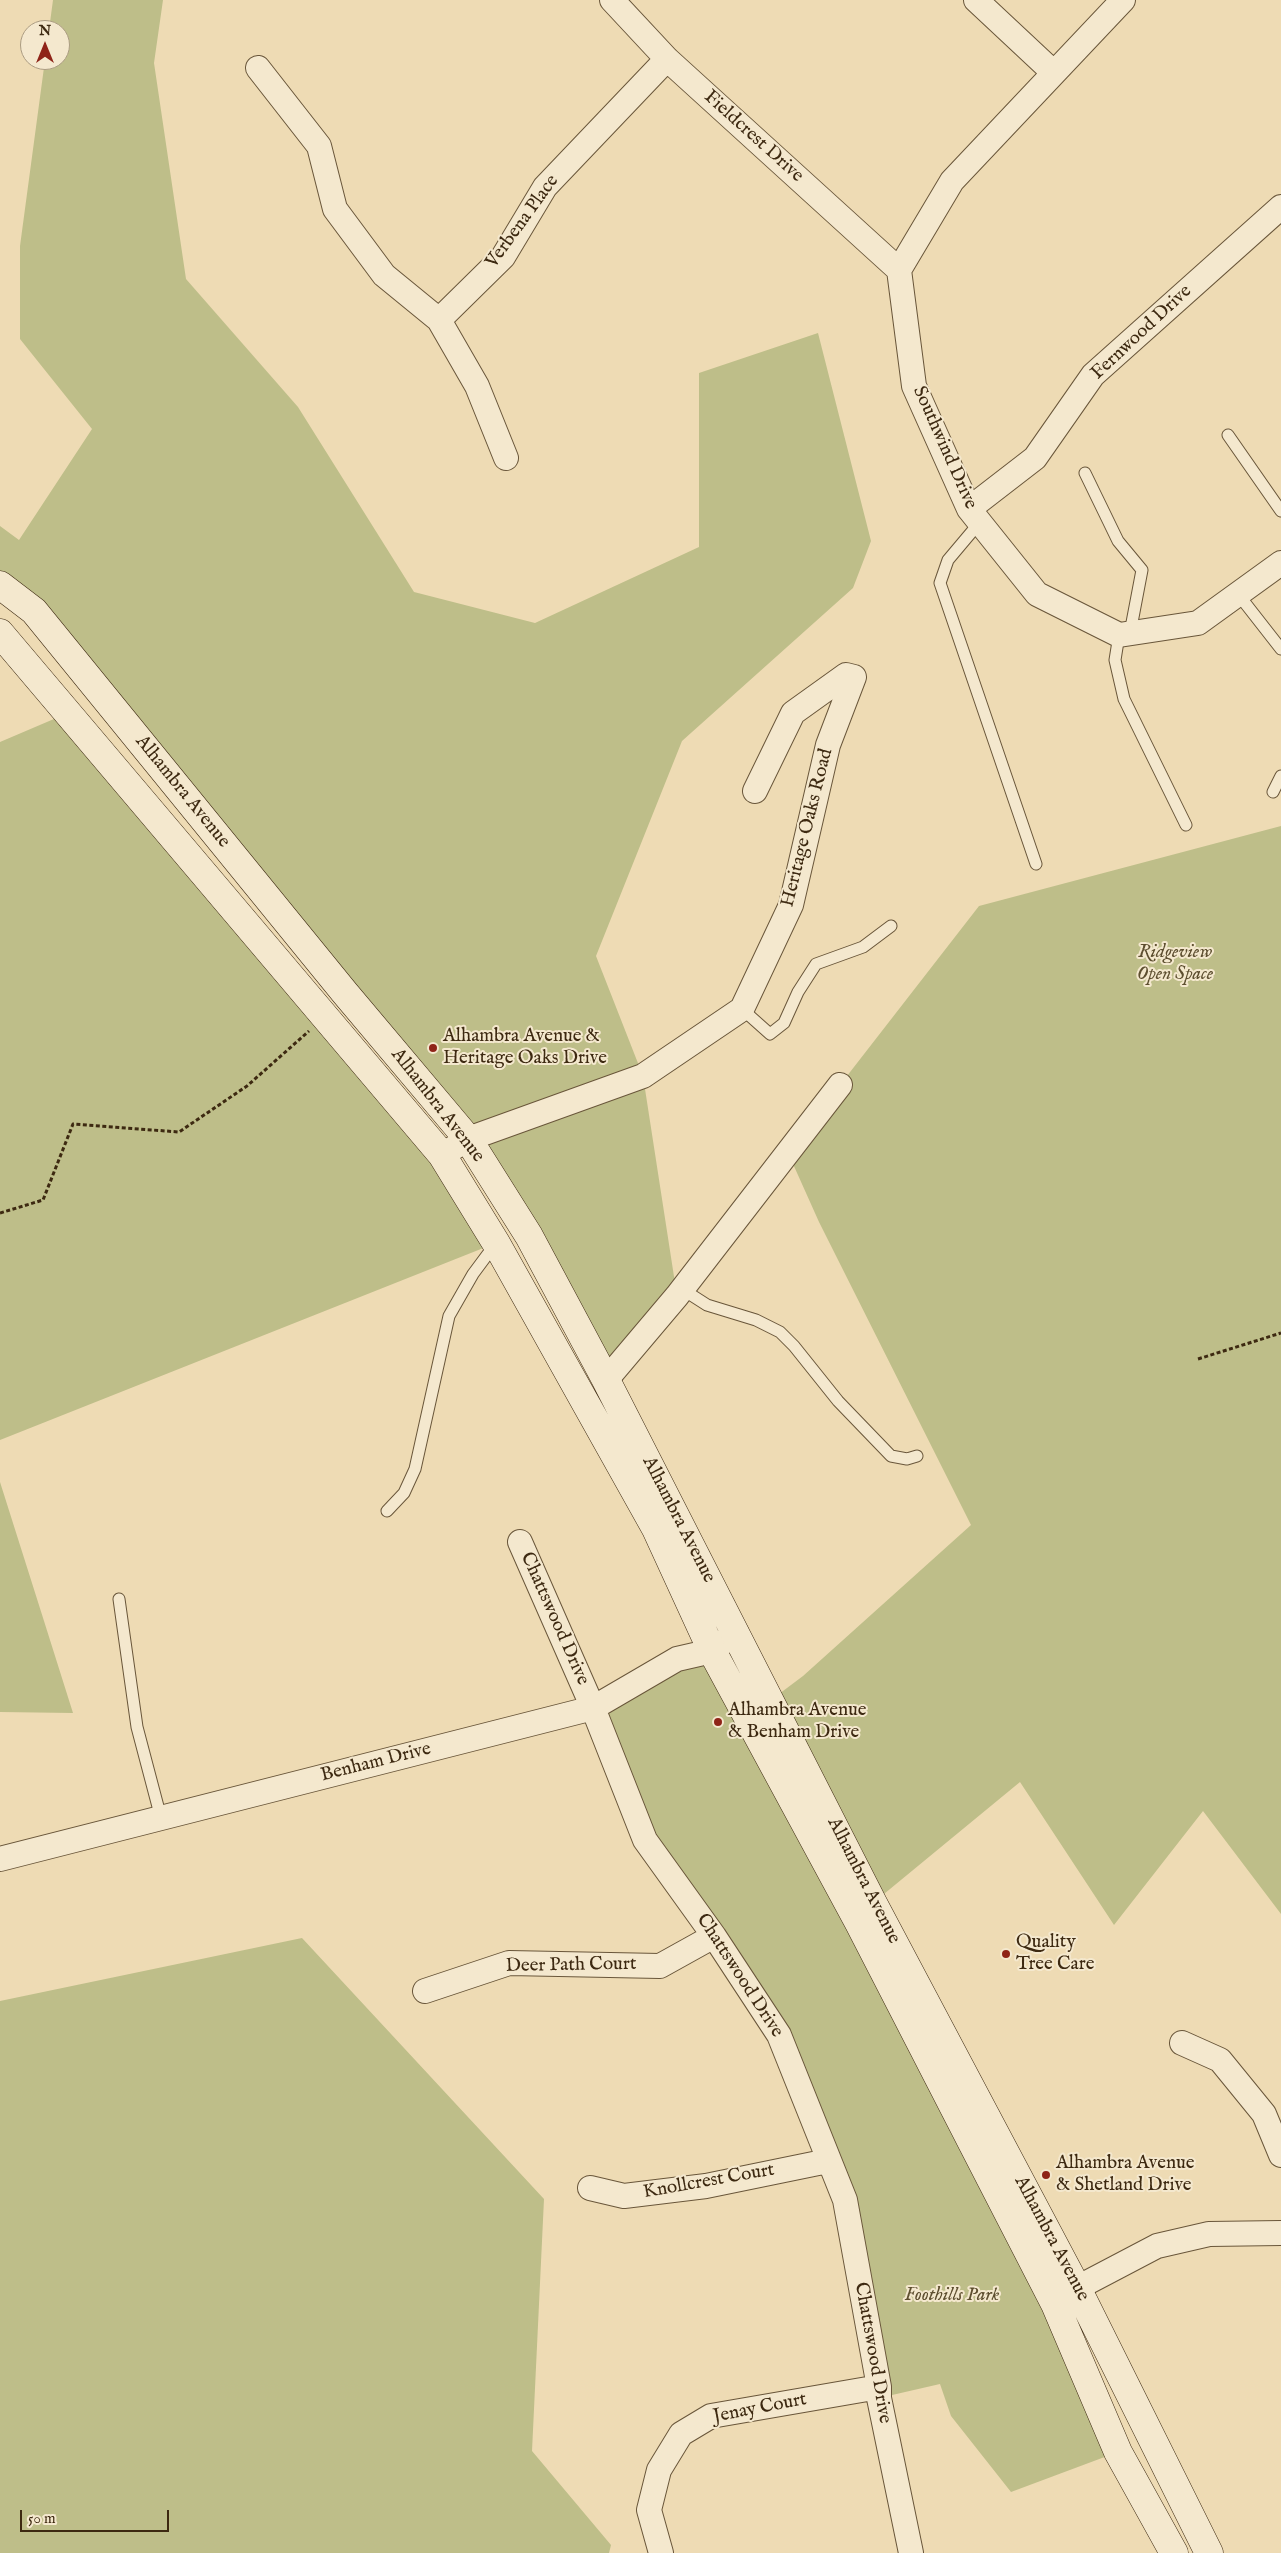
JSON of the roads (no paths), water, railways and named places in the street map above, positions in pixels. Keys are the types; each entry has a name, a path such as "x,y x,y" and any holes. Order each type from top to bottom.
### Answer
{"main road":[{"name":"Alhambra Avenue","path":"0,585 34,611 345,993 468,1139 529,1236 606,1380 736,1632 873,1903 1077,2288 1209,2553"},
{"name":"Alhambra Avenue","path":"0,633 442,1155 496,1243 656,1529 712,1650 859,1923 1055,2304 1118,2452 1174,2553"}],"street":[{"name":"Fieldcrest Drive","path":"612,0 668,59 899,270"},
{"path":"976,0 1054,73"},
{"path":"899,270 952,181 1124,0"},
{"name":"Verbena Place","path":"439,320 502,257 544,186 668,59"},
{"path":"258,68 319,146 335,209 384,274 439,320 478,386 506,458"},
{"name":"Fernwood Drive","path":"974,516 1035,458 1093,375 1281,207"},
{"name":"Southwind Drive","path":"899,270 914,386 974,516 1037,594 1124,634"},
{"path":"1124,634 1198,623 1281,563"},
{"name":"Heritage Oaks Road","path":"742,1009 791,905 828,745 854,677 846,675 793,713 755,791"},
{"path":"442,1155 468,1139 643,1076 742,1009"},
{"path":"606,1380 682,1289 840,1084"},
{"name":"Chattswood Drive","path":"520,1542 593,1708 645,1840 714,1936 779,2035 845,2200 879,2387 879,2398 911,2553"},
{"name":"Benham Drive","path":"0,1859 593,1708 677,1659 712,1650 736,1632"},
{"name":"Deer Path Court","path":"424,1991 508,1963 660,1966 714,1936"},
{"path":"1182,2043 1220,2060 1264,2114 1281,2155"},
{"name":"Knollcrest Court","path":"590,2188 624,2196 706,2186 828,2161"},
{"path":"1055,2304 1077,2288 1157,2246 1209,2234 1281,2233"},
{"name":"Jenay Court","path":"661,2553 649,2510 659,2470 681,2434 711,2416 879,2387"}],"lane":[{"path":"1228,435 1281,511"},
{"path":"1085,473 1118,541 1142,570 1115,660 1124,700 1186,825"},
{"path":"974,516 948,560 940,583 1036,864"},
{"path":"1238,594 1281,649"},
{"path":"1274,792 1281,776"},
{"path":"742,1009 770,1034 784,1023 798,992 816,964 863,947 891,926"},
{"path":"387,1511 404,1493 415,1469 449,1316 473,1274 496,1243"},
{"path":"682,1289 707,1305 756,1320 780,1332 794,1346 838,1401 891,1456 907,1459 918,1456"},
{"path":"119,1599 137,1727 161,1818"}],"place":[{"name":"Alhambra Avenue & Heritage Oaks Drive","path":"433,1048"},
{"name":"Alhambra Avenue & Benham Drive","path":"718,1722"},
{"name":"Quality Tree Care","path":"1006,1954"},
{"name":"Alhambra Avenue & Shetland Drive","path":"1046,2175"}],"park label":[{"name":"Ridgeview Open Space","path":"1175,964"},
{"name":"Foothills Park","path":"952,2296"}]}
